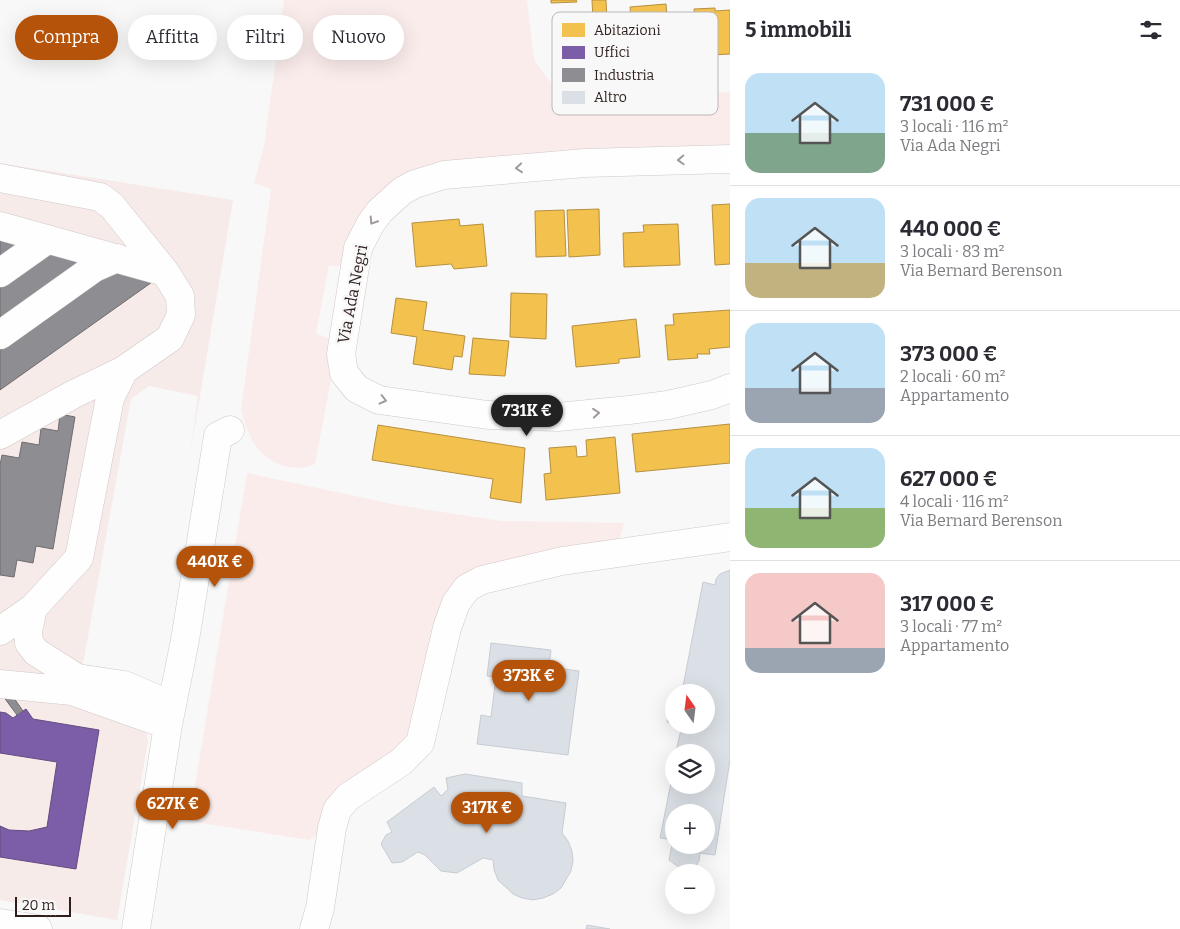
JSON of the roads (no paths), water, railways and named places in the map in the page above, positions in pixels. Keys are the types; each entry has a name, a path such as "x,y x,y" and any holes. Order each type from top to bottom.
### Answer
{"street":[{"name":"Via Ada Negri","path":"730,159 575,164 444,175 415,184 402,191 380,211 371,223 358,248 341,354 344,373 356,389 379,400 488,415 558,417 629,410 668,405 730,388"},
{"path":"0,178 100,197 112,206 165,272 180,296 182,315 170,338 124,370 74,394 0,435"},
{"path":"0,226 165,272"},
{"path":"0,273 48,239"},
{"path":"0,334 94,268 117,258"},
{"path":"0,631 34,608 79,558 110,398 124,370"},
{"path":"136,929 170,715 185,640 218,436 230,430"},
{"path":"314,929 320,908 332,828 337,810 348,797 401,762 420,743 447,628 456,603 467,588 482,580 562,561 730,537"},
{"path":"34,608 28,631 29,643 36,652 77,678 124,685 170,715"},
{"path":"0,684 72,691 170,715"},
{"path":"0,923 38,929"}]}
